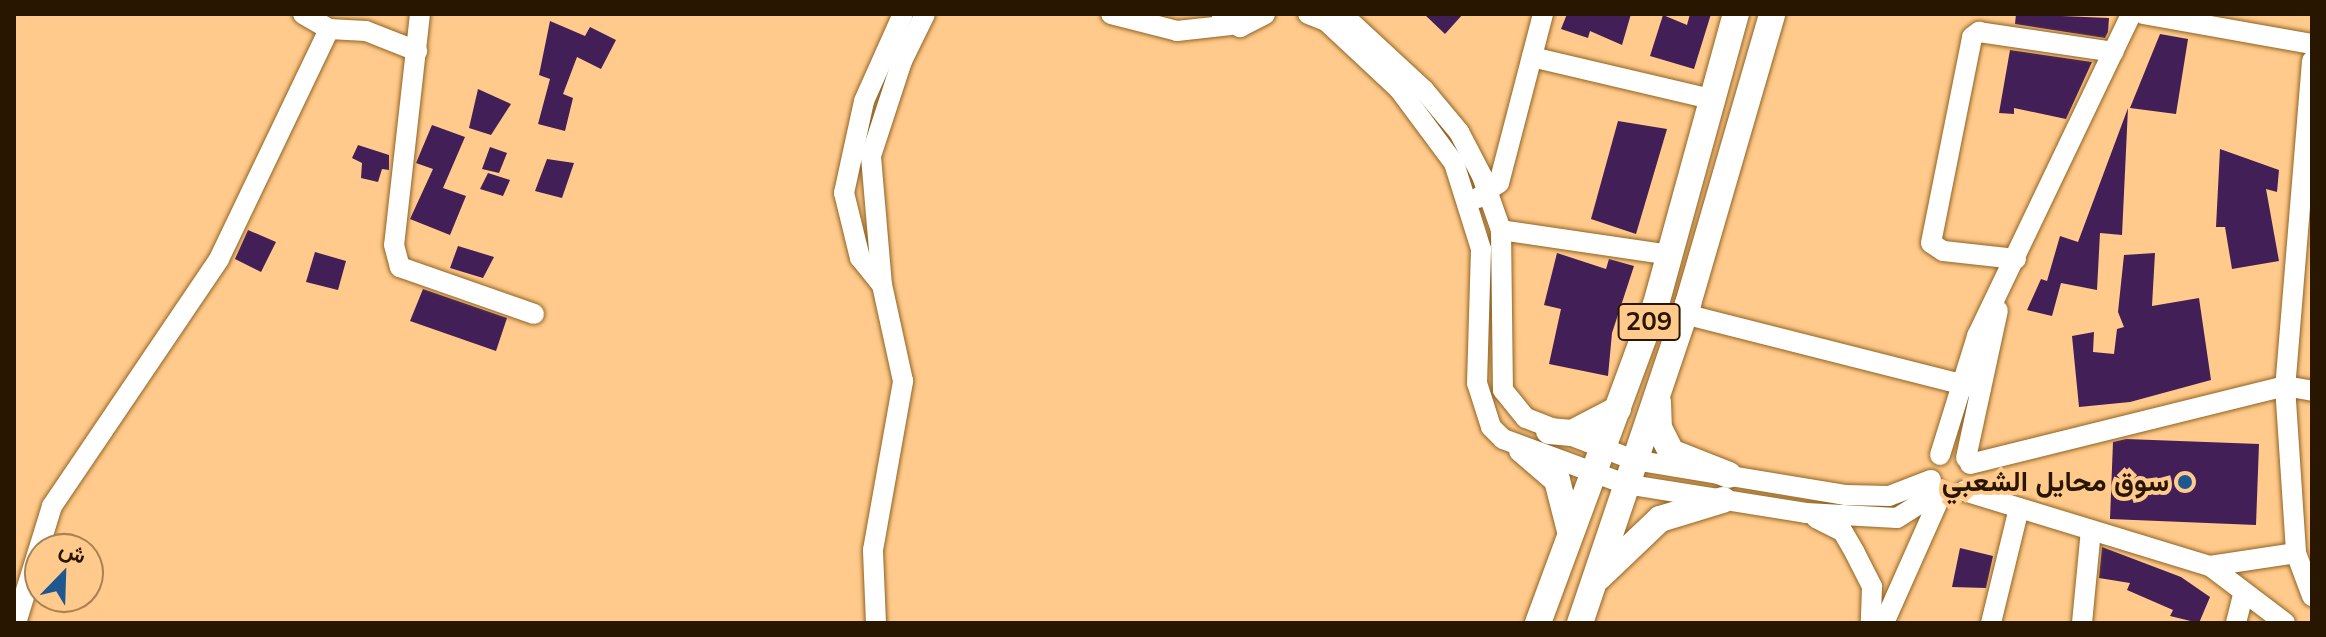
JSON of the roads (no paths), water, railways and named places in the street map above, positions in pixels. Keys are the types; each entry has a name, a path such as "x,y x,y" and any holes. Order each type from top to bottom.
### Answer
{"main road":[{"name":"209","path":"1538,623 1618,409 1670,255 1715,100 1736,14"},
{"name":"209","path":"1580,623 1684,314 1772,14"},
{"path":"1658,390 1659,428 1671,452 1726,488"},
{"path":"1549,431 1572,433 1618,409"},
{"path":"1522,450 1557,480 1571,533"},
{"path":"1592,586 1651,525 1726,488"}],"street":[{"path":"303,14 329,29 366,31 417,51"},
{"path":"420,14 394,245 400,267 534,314"},
{"path":"882,285 860,258 844,193 864,101 903,14"},
{"path":"876,623 873,550 903,381 882,285 871,156 902,61 925,14"},
{"path":"1111,14 1177,31 1225,20 1250,26 1265,14"},
{"path":"1308,14 1326,21 1433,126 1501,230 1503,390 1526,418 1596,462"},
{"path":"1342,14 1450,121 1479,198 1483,280 1477,383 1491,427 1522,450 1726,488 1889,496 1938,488 1964,491 2210,566 2285,623"},
{"path":"1479,198 1499,183 1543,14"},
{"path":"1884,623 1938,488 1931,464 1940,455 1971,387 2001,290 2131,14"},
{"path":"2143,14 2312,44"},
{"path":"16,623 52,506 219,259 329,29"},
{"path":"2016,259 1943,251 1931,243 1972,37 1979,32 2114,52"},
{"path":"1532,57 1715,100"},
{"path":"2312,65 2285,386 2296,553 2312,596"},
{"path":"1501,230 1670,255"},
{"path":"1684,314 1971,387"},
{"path":"1940,455 1968,461 2285,386 2312,391"},
{"path":"1964,491 1972,478 1968,461 1971,387"},
{"path":"1726,488 1806,513 1843,532 1872,587 1871,623"},
{"path":"1806,513 1897,518 1938,488"},
{"path":"1991,623 2019,508"},
{"path":"2082,623 2091,530"},
{"path":"2210,566 2296,553"},
{"path":"2236,623 2244,592"}],"place":[{"name":"سوق محايل الشعبي","path":"2185,482"}]}
